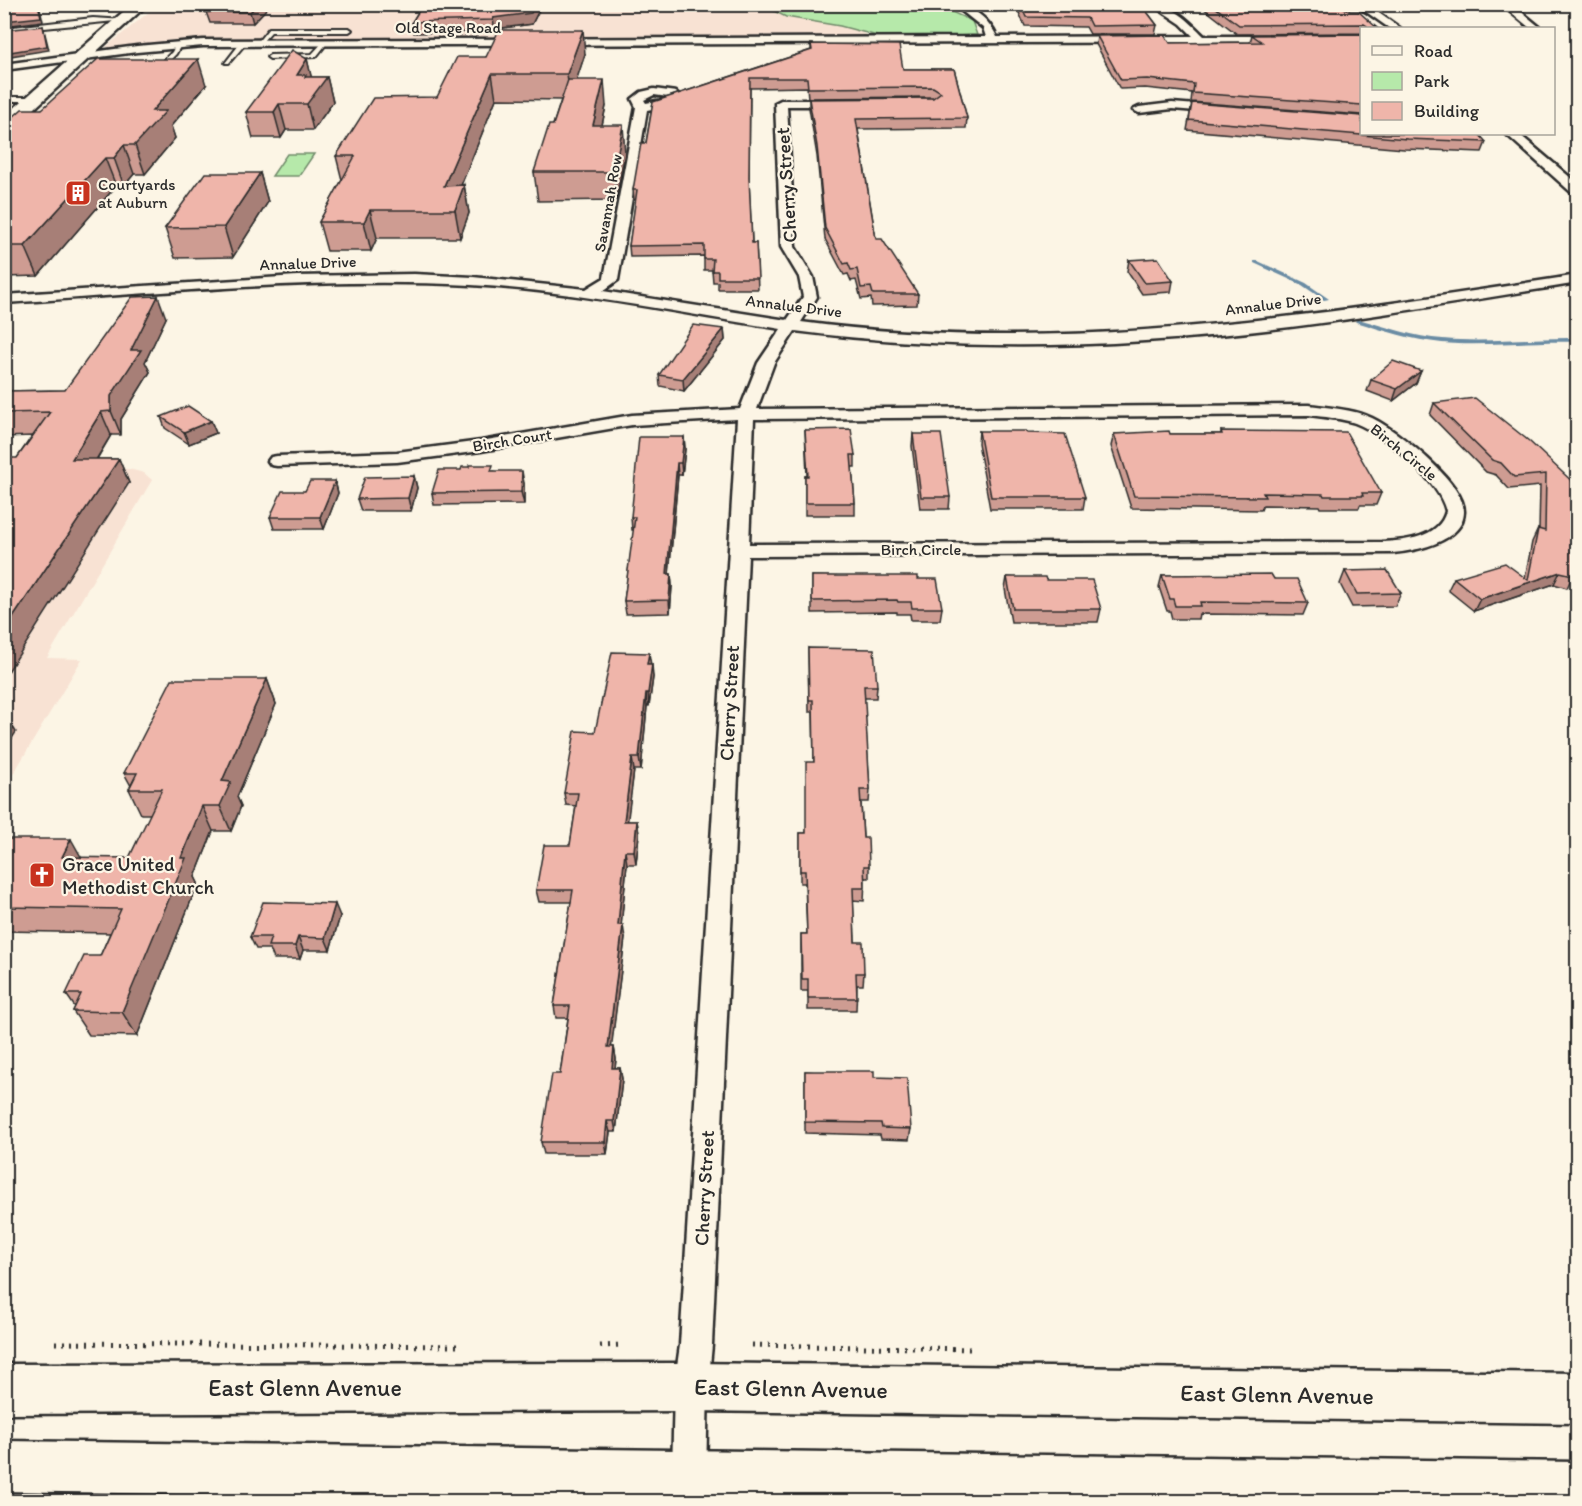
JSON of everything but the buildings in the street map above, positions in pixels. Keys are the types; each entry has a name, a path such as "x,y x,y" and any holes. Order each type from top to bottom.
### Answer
{"street":[{"path":"4,127 141,4"},
{"path":"957,4 988,27 993,41"},
{"path":"1155,4 1185,22 1201,39"},
{"path":"1359,4 1394,27"},
{"path":"1505,4 1535,27"},
{"name":"Old Stage Road","path":"4,67 178,45 244,42 1293,39"},
{"name":"Cherry Street","path":"689,1476 691,1387 697,1333 737,550 746,416 766,363 810,297 806,277 788,247 781,103 850,102"},
{"path":"1139,110 1172,106 1230,110"},
{"name":"Savannah Row","path":"590,293 611,280 642,107"},
{"path":"1513,135 1578,191"},
{"name":"Annalue Drive","path":"4,299 216,285 374,279 471,281 590,293 790,325 1000,341 1096,340 1232,328 1578,279"},
{"name":"Birch Circle","path":"737,550 1351,548 1406,545 1430,539 1448,527 1455,511 1451,494 1437,478 1389,436 1366,422 1309,410 824,412 746,416"},
{"name":"Birch Court","path":"277,461 397,457 481,446 632,420 680,416 746,416"},
{"name":"East Glenn Avenue","path":"4,1389 691,1387 1578,1398"},
{"path":"4,1466 470,1475 1578,1488"}],"lane":[{"path":"4,30 93,20 122,20"},
{"path":"258,42 269,30 349,30"},
{"path":"227,62 244,42"},
{"path":"270,57 314,56 325,42"},
{"path":"153,75 178,45"},
{"path":"156,60 167,60"},
{"path":"4,99 34,99"}],"path":[{"path":"55,1343 468,1346"},
{"path":"593,1346 623,1345"}],"shaded area":[{"path":"159,4 837,4 868,38 222,41 175,42 114,49 106,47"},
{"path":"5,465 129,469 144,473 152,480 47,658 82,659 15,771 5,782"}],"green space":[{"path":"762,5 943,5 945,9 972,21 977,35 889,39 840,26 786,17"},
{"path":"287,154 314,154 299,176 272,176"}],"waterway":[{"path":"1256,262 1304,284 1326,299"},
{"path":"1358,321 1408,336 1444,341 1578,340"}],"place":[{"name":"Courtyards at Auburn","path":"78,193"},
{"name":"Grace United Methodist Church","path":"42,875"}]}
